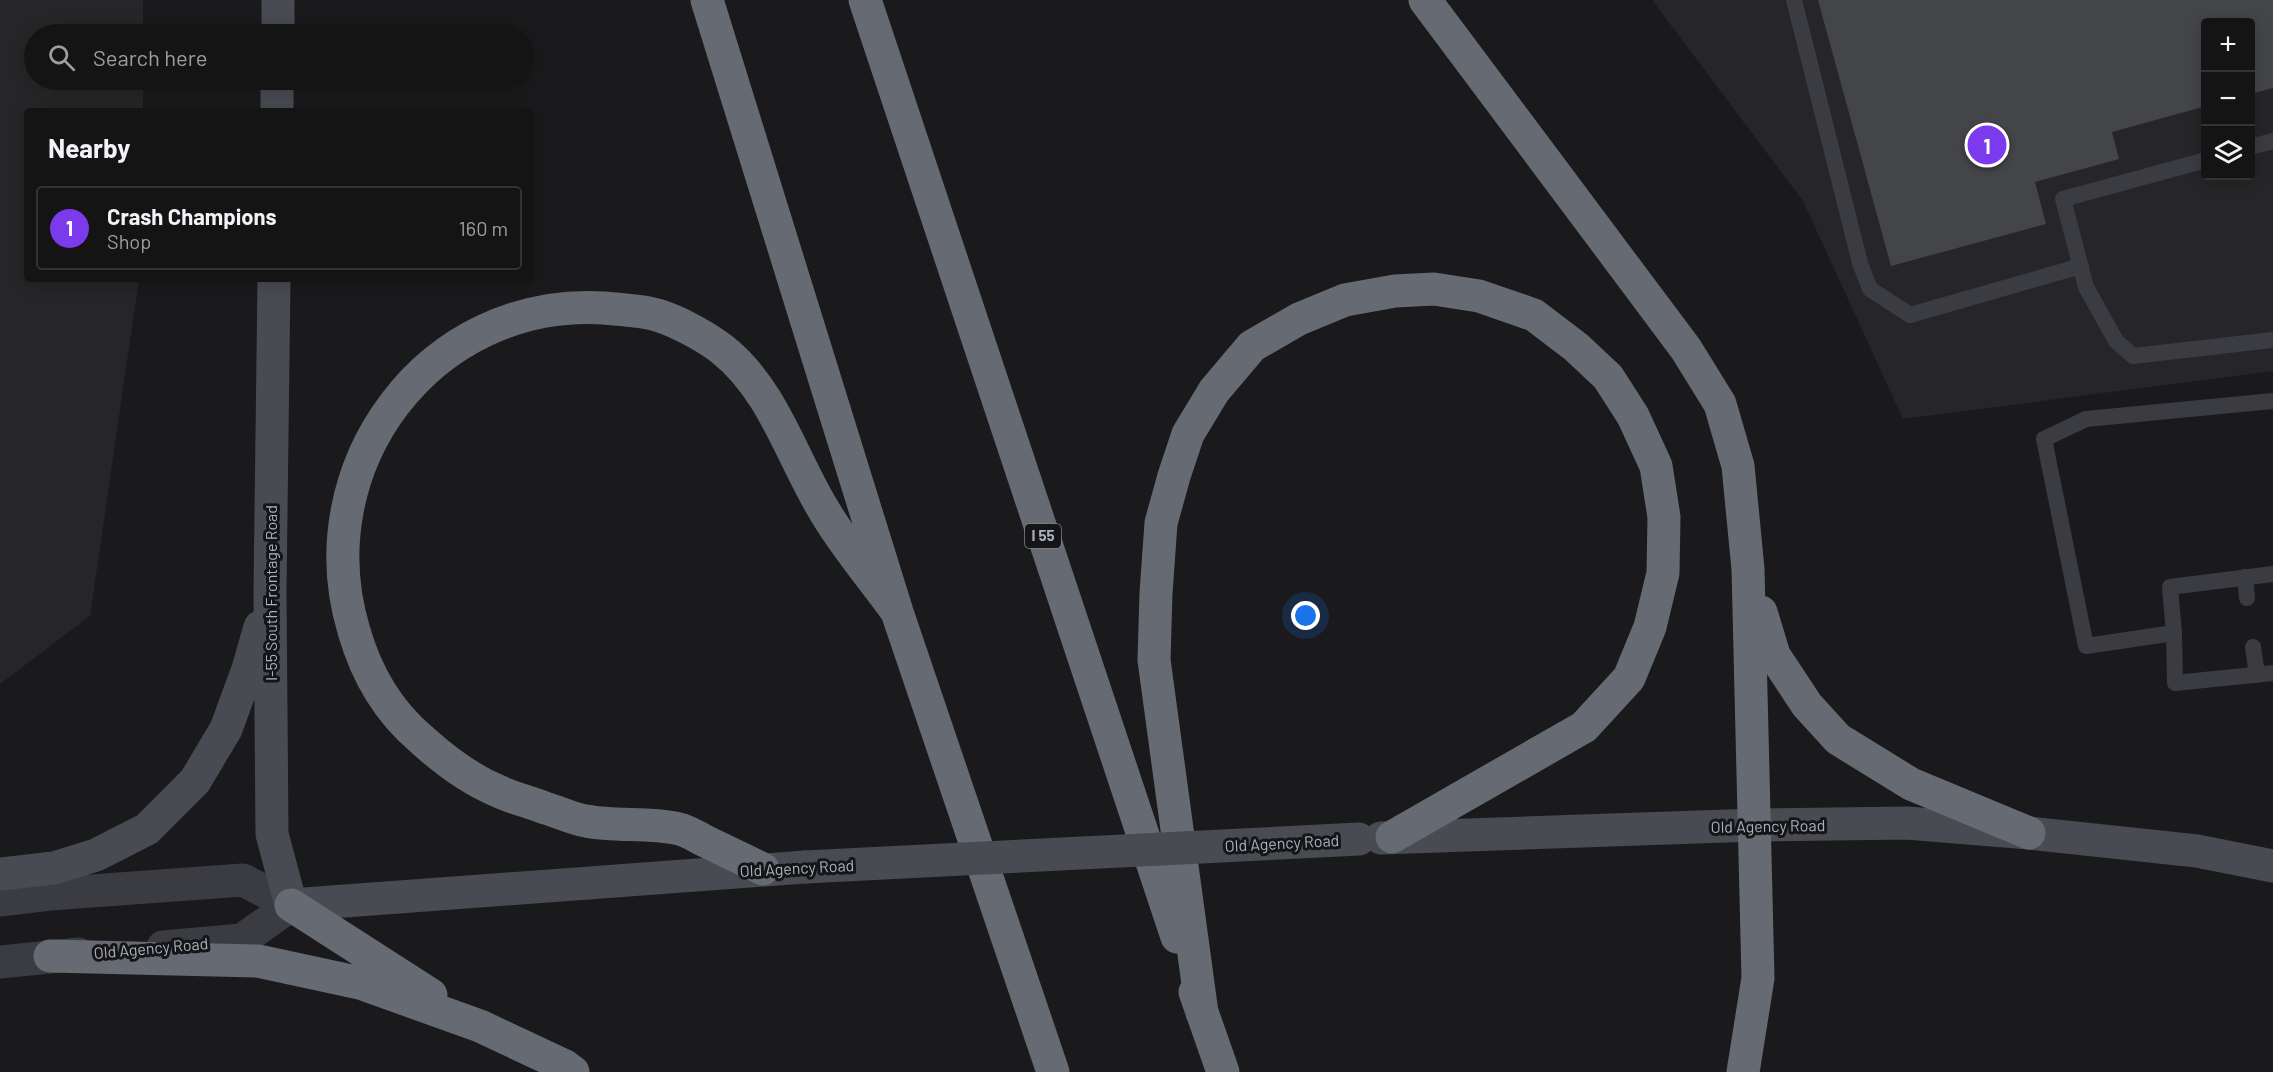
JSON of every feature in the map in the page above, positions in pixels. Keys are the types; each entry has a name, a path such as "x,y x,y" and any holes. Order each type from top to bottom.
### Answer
{"highway":[{"path":"707,0 897,612 1053,1072"},
{"name":"I 55","path":"864,0 1223,1072"},
{"path":"1425,0 1686,349 1720,404 1738,466 1748,569 1758,978 1743,1072"},
{"path":"1202,1013 1154,660 1155,593 1161,523 1174,476 1188,434 1214,391 1252,346 1299,319 1345,300 1395,291 1434,289 1479,296 1534,315 1576,347 1608,376 1633,416 1656,466 1664,518 1663,573 1650,627 1629,678 1584,727 1392,837"},
{"path":"763,869 681,829 585,821 497,791 456,769 410,728 387,703 368,670 347,610 341,569 344,520 352,483 371,439 394,402 426,371 461,343 502,323 544,310 584,307 629,310 661,316 723,349 748,375 772,410 823,509 897,612"},
{"path":"1748,569 1774,655 1807,705 1838,739 1911,784 2029,833"},
{"path":"291,905 480,1026"},
{"path":"50,956 258,961 360,983 480,1026 565,1066 573,1072"}],"main road":[{"path":"278,0 278,24"},
{"path":"277,90 277,108"},
{"name":"I-55 South Frontage Road","path":"274,282 270,591 272,834 291,905"},
{"path":"0,874 54,868 96,855 147,829 195,781 226,729 248,669 270,591"},
{"name":"Old Agency Road","path":"291,905 763,869 1392,837 1756,825 1907,823 2197,851 2273,866"}],"street":[{"path":"0,900 61,893 243,880 291,905"},
{"name":"Old Agency Road","path":"0,962 242,940 291,905"}],"lane":[{"path":"1794,0 1860,263 1870,289 1910,315 2081,266"},
{"path":"2255,146 2273,141"},
{"path":"2201,161 2063,199 2086,287 2116,341 2133,356 2273,340"},
{"path":"2174,633 2086,646 2044,439 2086,419 2273,401"},
{"path":"2253,647 2265,674 2175,683 2170,587 2273,574"},
{"path":"2245,577 2247,598"}],"shaded area":[{"path":"0,0 143,0 143,24 24,24 24,90 143,90 143,108 24,108 24,282 139,282 90,616 0,684"},
{"path":"1652,0 2273,0 2273,371 1903,419 1803,201"}],"building":[{"path":"1818,0 2273,0 2273,88 2255,93 2255,18 2201,18 2201,107 2112,132 2119,159 2035,182 2046,224 1891,266"}],"place":[{"name":"Crash Champions","path":"1987,145"}]}
